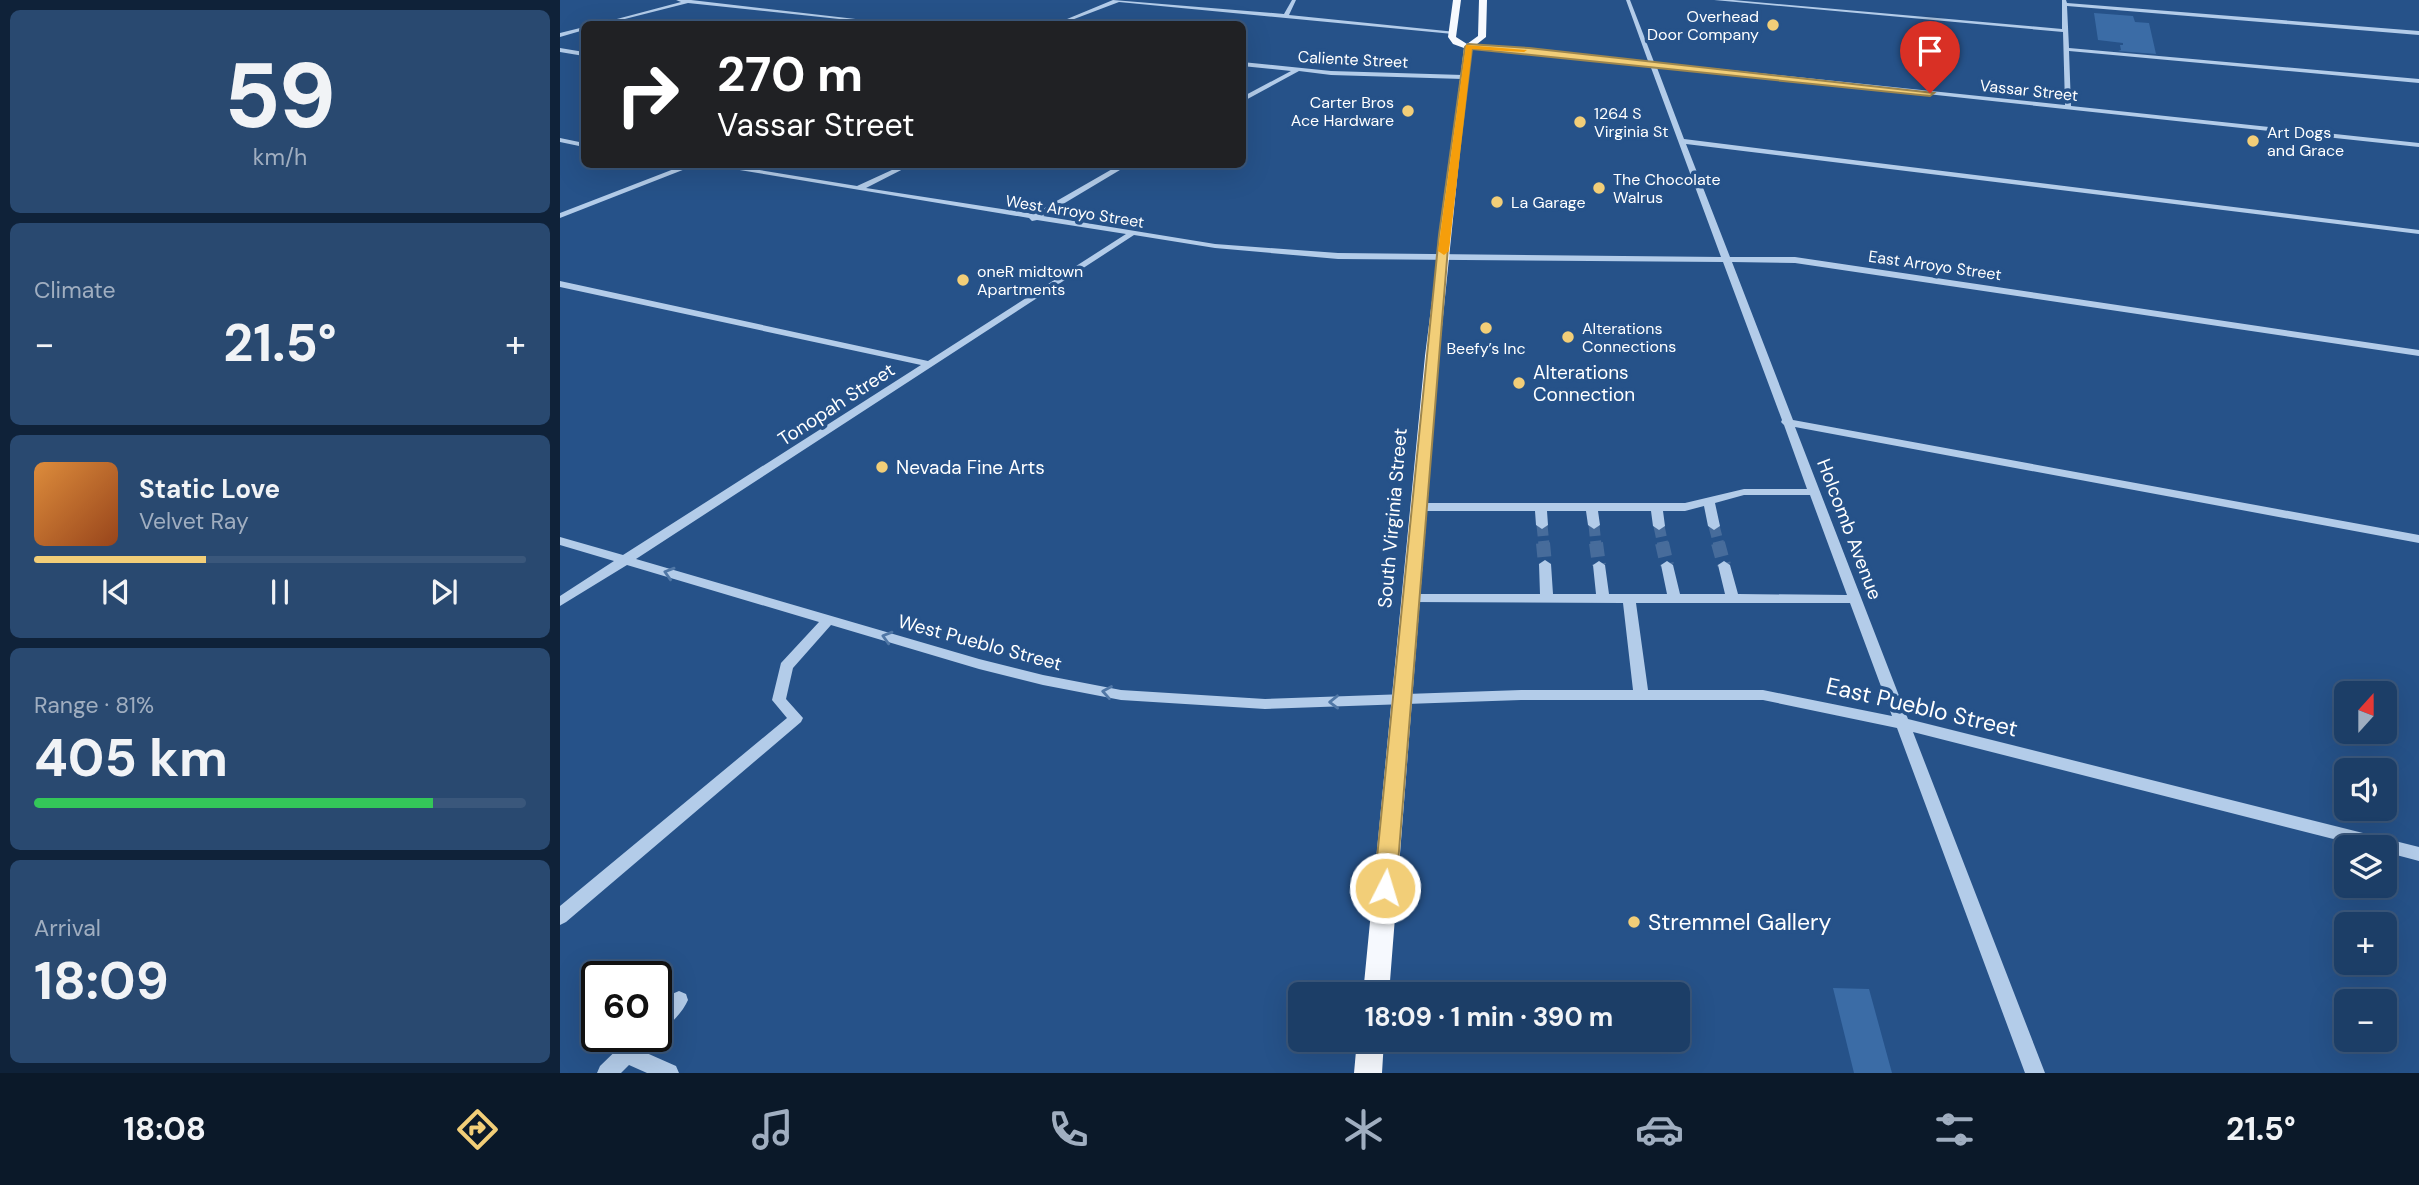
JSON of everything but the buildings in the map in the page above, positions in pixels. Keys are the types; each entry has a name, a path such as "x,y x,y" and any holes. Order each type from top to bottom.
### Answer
{"main road":[{"path":"1457,0 1453,32 1456,42 1468,47"},
{"name":"South Virginia Street","path":"1377,982 1443,257 1463,77 1468,47 1482,37 1483,0"},
{"path":"1368,1073 1370,1052"}],"street":[{"path":"678,0 869,21"},
{"path":"1066,21 1118,0 1453,32"},
{"path":"1285,17 1294,0"},
{"name":"Holcomb Avenue","path":"1628,0 1650,64 2035,1073"},
{"path":"1716,0 2065,31"},
{"path":"613,21 691,1"},
{"path":"2068,108 2064,2 2419,33"},
{"path":"560,35 581,30"},
{"name":"Vassar Street","path":"1468,47 2419,145"},
{"path":"2065,49 2419,81"},
{"path":"560,50 581,54"},
{"name":"Caliente Street","path":"1246,64 1297,70 1463,77"},
{"path":"1246,98 1297,70"},
{"path":"560,141 581,144"},
{"path":"1680,141 2419,232"},
{"path":"560,216 685,168"},
{"name":"West Arroyo Street","path":"729,168 1130,235 1273,252 1443,257"},
{"path":"857,190 904,168"},
{"path":"1032,219 1120,168"},
{"name":"Tonopah Street","path":"560,602 1130,235"},
{"name":"East Arroyo Street","path":"1443,257 1795,260 2419,353"},
{"path":"560,284 929,364"},
{"path":"1786,422 2419,539"},
{"path":"1420,507 1685,507 1744,492 1814,492"},
{"path":"1709,502 1714,526"},
{"path":"1541,507 1542,525"},
{"path":"1592,507 1594,525"},
{"path":"1656,507 1659,526"},
{"name":"West Pueblo Street","path":"560,541 1043,680 1121,695 1265,704 1403,701"},
{"path":"1545,564 1547,598"},
{"path":"1599,565 1603,598"},
{"path":"1667,565 1674,599"},
{"path":"1724,565 1733,599"},
{"path":"1412,597 1855,599"},
{"path":"1629,598 1641,695"},
{"path":"560,917 796,718 779,700 786,666 828,620"},
{"name":"East Pueblo Street","path":"1403,701 1513,695 1763,695 1902,723 2419,854"},
{"path":"672,1007 679,1000"},
{"path":"607,1073 626,1054 669,1073"}],"shaded area":[{"path":"2094,13 2133,16 2135,22 2149,23 2156,54 2118,51 2123,43 2098,40"},
{"path":"1833,988 1869,989 1892,1073 1854,1073"}],"tunnel":[{"path":"1542,525 1544,545"},
{"path":"1594,525 1596,545"},
{"path":"1659,526 1663,545"},
{"path":"1714,526 1719,545"},
{"path":"1543,543 1545,564"},
{"path":"1596,543 1599,565"},
{"path":"1662,543 1667,565"},
{"path":"1718,543 1724,565"}],"slow traffic":[{"path":"1444,251 1468,47 1524,50"}],"place":[{"name":"Overhead Door Company","path":"1773,25"},
{"name":"Carter Bros Ace Hardware","path":"1408,111"},
{"name":"1264 S Virginia St","path":"1580,122"},
{"name":"Art Dogs and Grace","path":"2253,141"},
{"name":"The Chocolate Walrus","path":"1599,188"},
{"name":"La Garage","path":"1497,202"},
{"name":"oneR midtown Apartments","path":"963,280"},
{"name":"Beefy’s Inc","path":"1486,328"},
{"name":"Alterations Connections","path":"1568,337"},
{"name":"Alterations Connection","path":"1519,383"},
{"name":"Nevada Fine Arts","path":"882,467"},
{"name":"Stremmel Gallery","path":"1634,922"}],"route":[{"path":"1385,888 1432,356 1468,47 1490,47 1930,93"}]}
